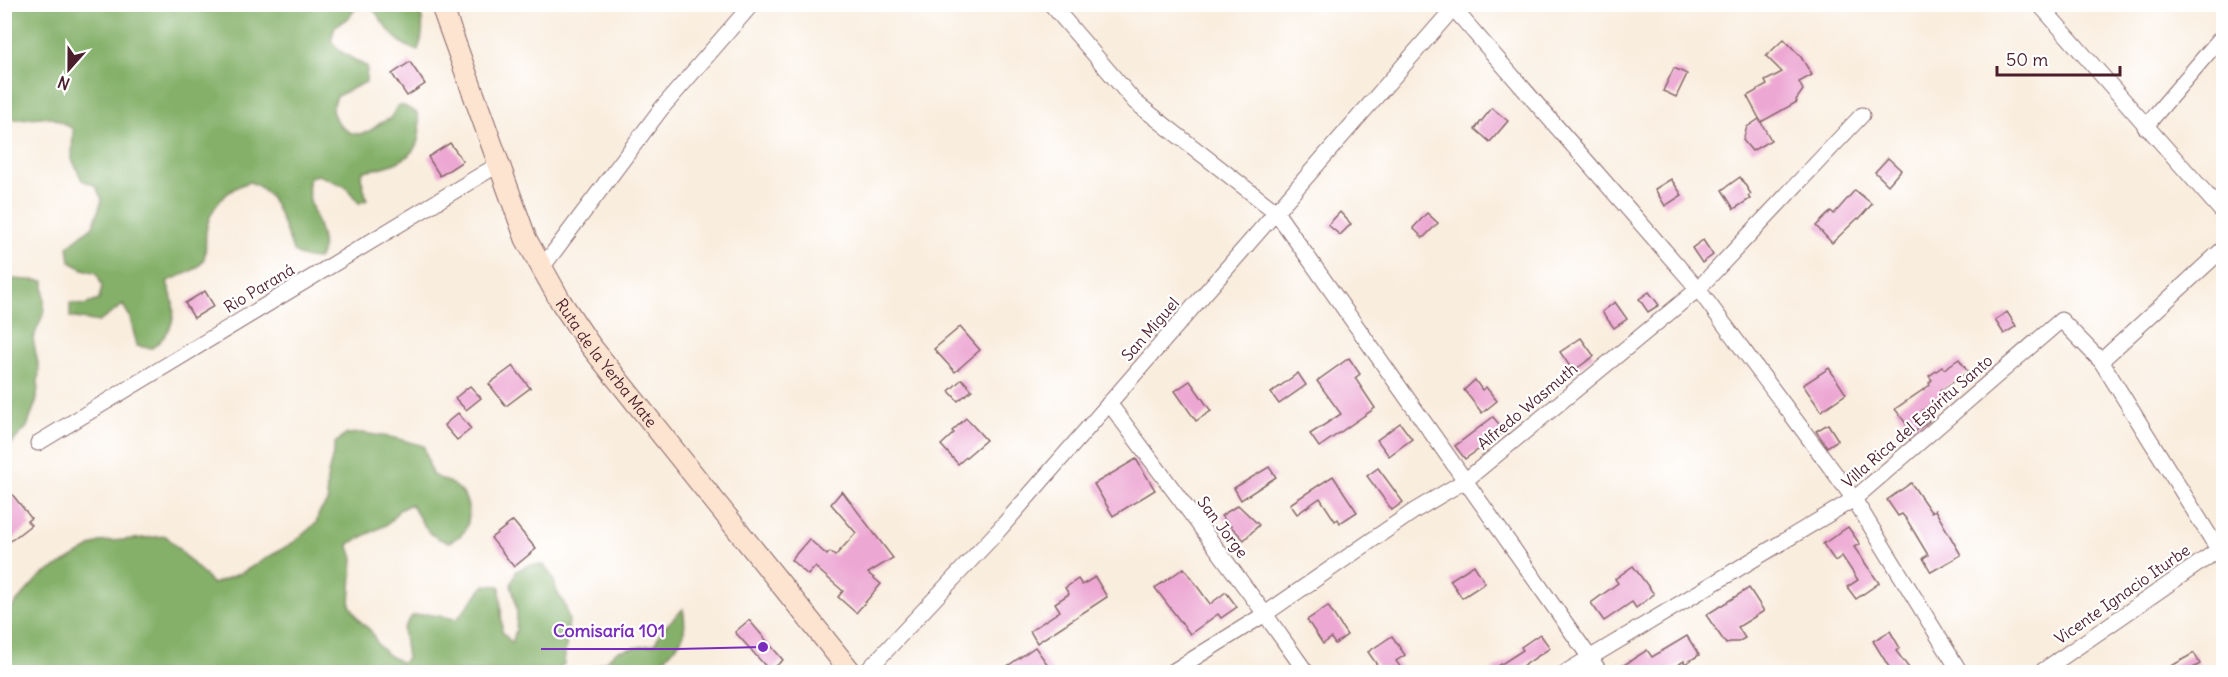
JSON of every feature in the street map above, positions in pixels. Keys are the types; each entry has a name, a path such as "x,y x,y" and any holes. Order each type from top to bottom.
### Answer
{"main road":[{"name":"Ruta de la Yerba Mate","path":"441,4 526,238 541,269 590,345 852,672"}],"street":[{"path":"541,269 661,109 752,4"},
{"path":"1051,4 1135,102 1276,212 1600,672"},
{"path":"2039,4 2223,214"},
{"path":"1456,7 1698,289 1854,500 1960,672"},
{"name":"San Miguel","path":"866,672 998,531 1456,7"},
{"path":"2145,127 2223,34"},
{"name":"Alfredo Wasmuth","path":"1172,672 1265,614 1414,511 1466,480 1698,289 1862,115"},
{"name":"Rio Paraná","path":"38,443 499,164"},
{"path":"2221,552 2101,361 2223,248"},
{"name":"Villa Rica del Espíritu Santo","path":"1566,672 1854,500 2061,320 2101,361"},
{"name":"San Jorge","path":"1109,404 1306,672"},
{"name":"Vicente Ignacio Iturbe","path":"2041,672 2221,552"}],"green space":[{"path":"4,5 418,5 422,28 418,50 410,48 397,39 371,6 357,6 349,18 335,26 331,41 341,52 367,67 366,82 337,96 332,110 341,126 351,133 363,133 390,119 397,106 404,106 417,113 420,127 419,139 408,156 399,162 363,171 361,177 367,200 359,203 345,186 318,175 310,177 308,188 310,199 322,242 322,251 318,259 306,258 295,253 276,206 258,186 250,182 227,194 215,207 208,223 203,261 191,271 167,282 174,310 171,326 152,348 137,346 130,317 123,305 99,322 70,317 70,303 84,305 99,300 102,286 97,273 70,262 68,246 93,226 102,200 96,186 82,180 72,159 73,129 49,117 16,119 5,117"},
{"path":"12,279 44,281 44,312 33,339 39,369 37,399 27,427 5,450 4,287"},
{"path":"363,433 424,446 432,475 459,489 465,498 469,517 468,524 461,535 449,542 430,533 411,504 399,510 388,524 348,544 353,558 350,605 359,620 371,631 378,645 388,655 402,663 407,658 403,629 412,616 427,614 457,619 485,585 500,586 502,632 512,643 517,614 511,585 516,571 529,565 544,565 553,578 569,620 564,664 555,672 5,672 5,615 39,577 99,542 166,536 213,584 243,572 294,542 316,523 319,513 328,501 327,479 335,443 347,434"},
{"path":"683,609 685,621 682,638 652,672 585,672 606,661 617,651 655,644 660,632"}],"building":[{"path":"1784,39 1801,57 1812,75 1799,82 1803,90 1797,102 1761,122 1747,96 1767,85 1765,81 1782,72 1766,56"},
{"path":"410,62 425,84 407,96 392,74"},
{"path":"1674,68 1687,74 1676,97 1663,91"},
{"path":"1492,108 1508,121 1490,142 1475,129"},
{"path":"1759,119 1771,140 1752,151 1743,140 1747,127"},
{"path":"450,143 463,161 440,176 428,157"},
{"path":"1888,158 1901,170 1888,185 1875,172"},
{"path":"1740,177 1751,194 1748,196 1750,199 1734,209 1722,190"},
{"path":"1671,179 1682,195 1665,206 1655,189"},
{"path":"1855,190 1872,204 1832,243 1816,226 1831,211 1834,214"},
{"path":"1340,212 1351,224 1340,235 1328,225"},
{"path":"1427,213 1438,223 1423,238 1413,228"},
{"path":"1703,240 1713,255 1702,263 1692,248"},
{"path":"205,291 214,306 194,318 185,303"},
{"path":"1649,292 1659,305 1648,312 1639,299"},
{"path":"1615,302 1627,319 1614,328 1602,312"},
{"path":"2007,312 2016,326 2004,334 1995,320"},
{"path":"960,327 980,350 955,372 934,349"},
{"path":"1581,338 1594,356 1573,371 1560,352"},
{"path":"1349,358 1360,374 1355,378 1375,408 1319,447 1310,434 1341,414 1317,381"},
{"path":"1959,359 1968,372 1940,391 1943,395 1922,411 1929,421 1913,433 1895,409 1930,385 1932,380 1929,376"},
{"path":"513,366 530,388 506,406 489,384"},
{"path":"1829,368 1846,394 1821,411 1803,385"},
{"path":"1298,373 1306,385 1279,404 1271,393"},
{"path":"962,379 972,390 958,401 949,391"},
{"path":"1475,380 1482,390 1486,387 1497,401 1482,413 1464,390"},
{"path":"1190,381 1211,411 1196,421 1175,391"},
{"path":"470,386 481,398 466,410 455,398"},
{"path":"458,413 471,429 457,440 444,425"},
{"path":"1493,417 1505,431 1465,459 1455,446"},
{"path":"966,418 986,440 958,464 941,445"},
{"path":"1400,423 1412,439 1389,456 1377,440"},
{"path":"1828,424 1838,440 1827,447 1816,431"},
{"path":"1136,459 1155,490 1113,516 1094,484"},
{"path":"1269,467 1276,477 1241,500 1234,488"},
{"path":"1378,468 1403,502 1392,510 1367,476"},
{"path":"1333,476 1357,512 1340,523 1338,519 1335,521 1320,498 1297,514 1290,504"},
{"path":"1911,483 1931,512 1935,510 1961,555 1931,572 1923,558 1928,555 1907,520 1902,514 1898,516 1887,500"},
{"path":"4,484 31,518 27,521 31,525 4,546"},
{"path":"842,491 893,558 868,573 881,584 856,613 838,597 843,591 815,567 808,575 791,560 809,539 827,555 830,552 835,556 856,533 831,504"},
{"path":"1238,505 1259,525 1244,540 1221,516"},
{"path":"513,521 536,549 514,567 491,538"},
{"path":"1848,527 1860,544 1854,547 1879,583 1856,599 1847,587 1858,580 1842,556 1835,561 1823,544"},
{"path":"1474,565 1485,583 1462,598 1450,580"},
{"path":"1633,566 1654,594 1636,608 1632,602 1604,621 1591,603 1618,583 1615,579"},
{"path":"1184,568 1210,604 1226,592 1237,607 1221,618 1218,614 1190,634 1155,588"},
{"path":"1095,577 1107,597 1037,643 1030,631 1060,611 1055,603 1069,594 1065,588 1078,579 1082,585"},
{"path":"1749,588 1764,611 1738,627 1745,638 1726,644 1706,615"},
{"path":"1328,606 1347,635 1335,644 1331,638 1323,644 1307,620"},
{"path":"749,620 783,660 770,671 735,632"},
{"path":"1890,631 1900,648 1896,651 1912,672 1892,672 1873,641"},
{"path":"1540,634 1550,648 1514,672 1489,672 1523,650 1521,647"},
{"path":"1392,636 1405,655 1396,661 1404,672 1382,672 1368,652"},
{"path":"1687,636 1699,655 1685,664 1684,661 1667,672 1613,672 1647,650 1652,657"},
{"path":"1035,647 1053,672 999,672"},
{"path":"2194,653 2200,664 2186,672 2161,672"}],"place":[{"name":"Comisaría 101","path":"763,647"}]}
